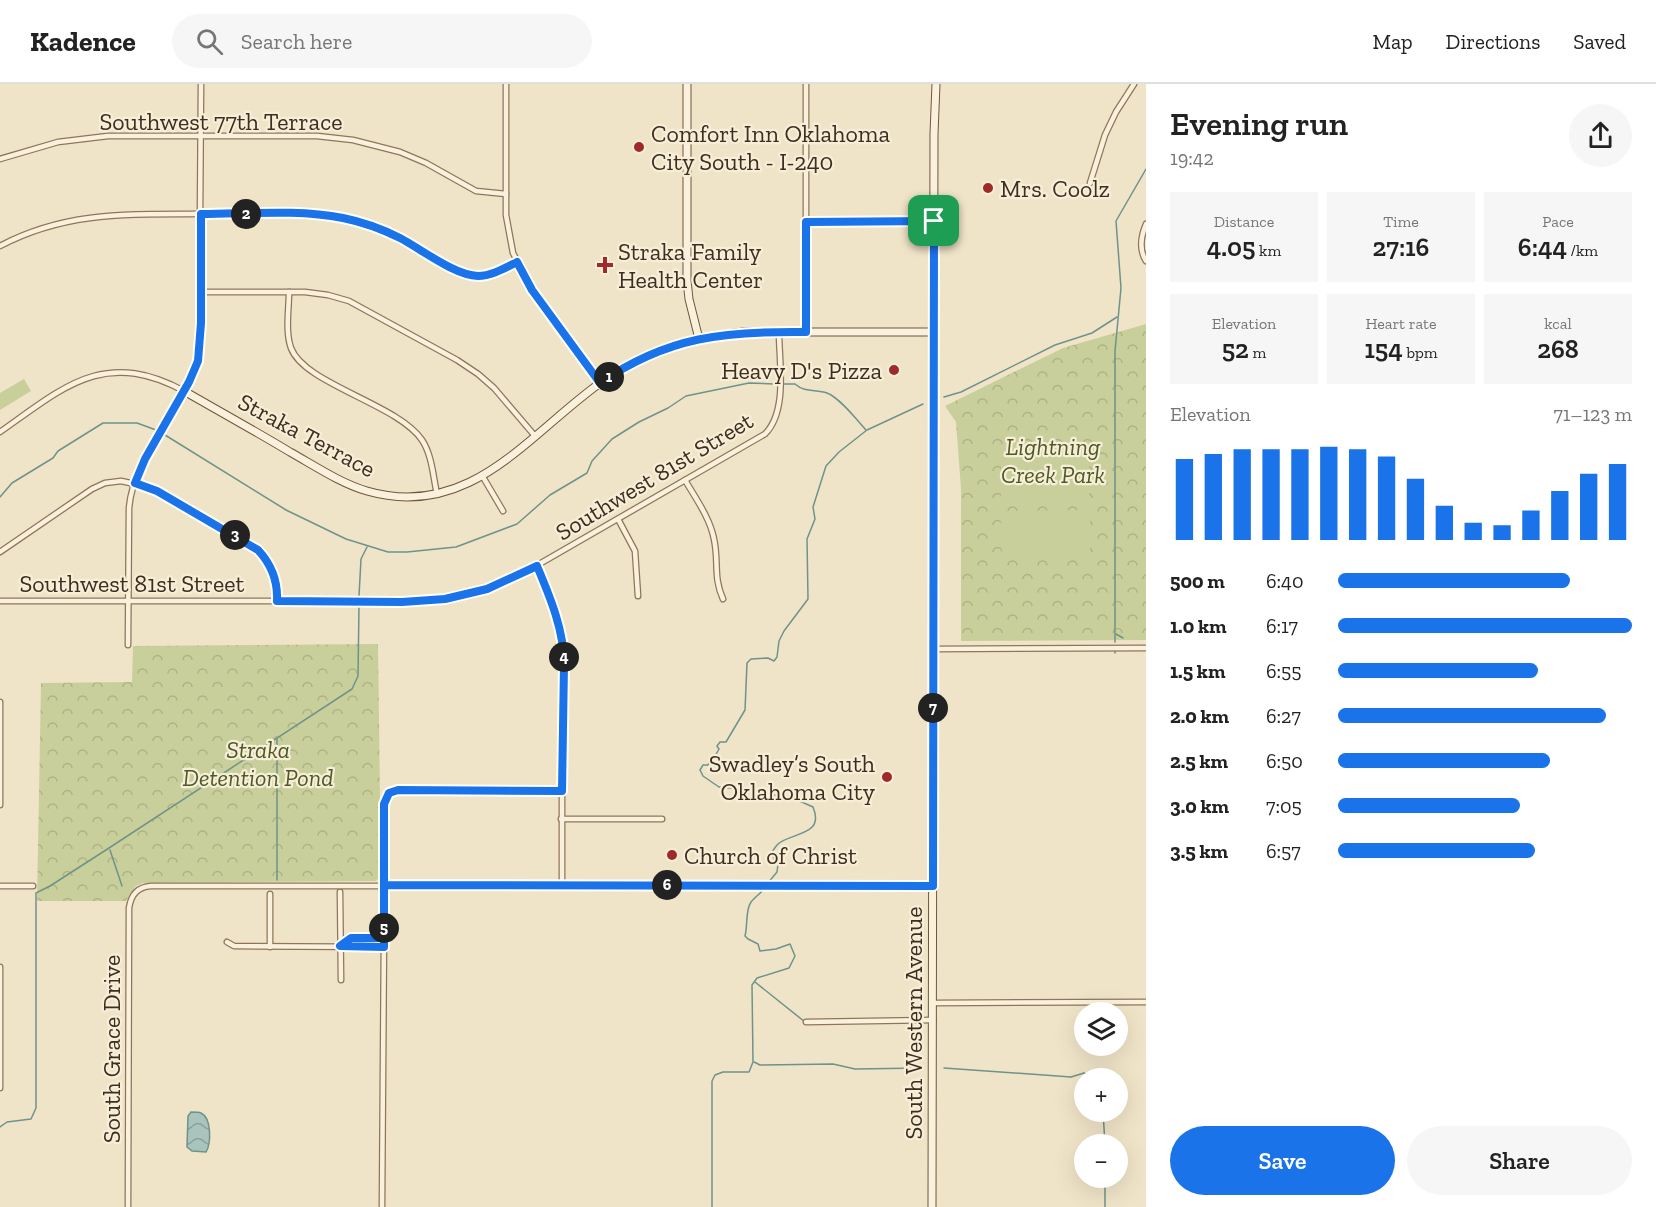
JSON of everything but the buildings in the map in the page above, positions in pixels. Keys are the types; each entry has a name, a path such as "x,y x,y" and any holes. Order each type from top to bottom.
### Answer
{"main road":[{"path":"687,84 687,290 699,339"},
{"name":"South Western Avenue","path":"932,1207 936,84"},
{"name":"Straka Terrace","path":"184,391 353,486 379,494 401,497 437,494 460,488 483,477 600,383 651,354 699,339 743,332 934,332"}],"street":[{"path":"128,645 129,508 135,483 145,459 192,375 199,352 201,84"},
{"path":"506,84 508,233 517,262 532,290 600,383"},
{"path":"806,332 807,84"},
{"path":"1090,183 1105,135 1116,111 1134,84"},
{"name":"Southwest 77th Terrace","path":"0,159 45,145 91,137 304,135 353,140 413,157 476,191 506,194"},
{"path":"0,246 35,231 75,219 121,214 310,214 347,219 390,233 459,271 472,275 488,274 517,262"},
{"path":"806,222 934,221"},
{"path":"1146,224 1141,250 1146,261"},
{"path":"201,292 316,293 349,301 462,363 494,388 535,436"},
{"path":"289,292 289,337 296,357 309,369 402,422 417,434 428,453 437,494"},
{"name":"Southwest 81st Street","path":"0,601 402,602 445,599 494,586 537,566 758,438 772,426 779,404 779,332"},
{"name":"Straka Terrace","path":"0,432 64,388 91,376 113,372 145,375 184,391"},
{"path":"483,477 503,511"},
{"path":"685,480 712,532 716,553 717,585 723,599"},
{"path":"0,552 99,485 118,481 135,483 157,491 258,550 267,560 273,573 277,601"},
{"path":"618,519 635,551 638,596"},
{"path":"537,566 553,604 564,652 562,885"},
{"path":"934,649 1146,648"},
{"path":"0,702 0,805"},
{"path":"382,1207 384,804 387,795 398,790 562,791"},
{"path":"561,819 662,819"},
{"path":"384,885 933,886"},
{"name":"South Grace Drive","path":"128,1207 129,908 135,892 142,887 151,886 384,885"},
{"path":"0,886 33,886"},
{"path":"340,892 340,980"},
{"path":"270,894 270,946"},
{"path":"340,946 351,938 384,938"},
{"path":"227,942 234,946 384,947"},
{"path":"0,967 0,1088"},
{"path":"933,1003 1146,1002"},
{"path":"806,1022 933,1020"}],"green space":[{"name":"Lightning Creek Park","path":"1146,324 1146,640 961,641 961,489 956,422 945,406 1063,348"},
{"path":"24,379 31,391 0,410 0,393"},
{"path":"1089,451 1089,499 1001,499 1001,452"},
{"path":"1090,510 1090,558 1002,559 1001,511"},
{"name":"Straka Detention Pond","path":"378,644 381,874 376,881 143,883 136,886 126,901 37,901 41,683 132,682 133,646"}],"water":[{"path":"191,1112 201,1113 209,1125 210,1137 206,1152 192,1151 187,1147 188,1116"}],"waterway":[{"path":"1115,642 1115,351 1121,288 1116,221 1146,169"},
{"path":"944,397 961,392 1055,345 1092,333 1117,317"},
{"path":"165,435 286,510 346,539 388,552 407,552 456,547 517,524 550,495 587,473 592,461 612,439 686,396 749,383 774,384"},
{"path":"784,384 795,384 803,389 827,393 837,399 866,430"},
{"path":"767,884 777,872 778,864 772,852 784,840 811,828 816,816 813,807 795,799 719,787 703,776 700,770 703,765 708,765 715,756 720,742 726,742 745,710 747,663 751,659 768,658 774,661 784,631 808,599 807,539 815,519 813,507 826,466 839,452 867,430 923,404"},
{"path":"0,497 12,483 103,423 137,423 156,430"},
{"path":"359,596 361,559 367,547"},
{"path":"0,1127 7,1122 31,1119 36,1108 36,893 352,689 358,676 359,606"},
{"path":"1116,634 1123,638"},
{"path":"277,739 277,880"},
{"path":"110,850 122,886"},
{"path":"712,1207 712,1081 715,1075 723,1072 749,1072 753,1062 752,985 757,978 789,968 795,956 790,944 760,951 758,944 745,936 749,906 765,888"},
{"path":"755,982 805,1022"},
{"path":"754,1062 760,1065 833,1064 855,1069 922,1068"},
{"path":"944,1068 1074,1076"},
{"path":"1104,1122 1104,1134"},
{"path":"1105,1188 1105,1207"}],"place":[{"name":"Comfort Inn Oklahoma City South - I-240","path":"639,147"},
{"name":"Mrs. Coolz","path":"988,188"},
{"name":"Straka Family Health Center","path":"605,265"},
{"name":"Heavy D's Pizza","path":"894,370"},
{"name":"Swadley’s South Oklahoma City","path":"887,777"},
{"name":"Church of Christ","path":"672,855"}],"route":[{"path":"934,221 806,222 806,332 743,332 688,341 632,363 600,383 532,290 517,262 495,272 477,276 459,271 397,236 347,219 310,214 201,214 201,323 198,361 189,382 145,459 135,483 157,491 258,550 271,567 277,590 277,601 402,602 445,599 487,589 537,566 553,604 563,646 562,791 398,790 389,793 384,804 384,885 384,938 351,938 340,946 384,947 384,885 933,886 934,221"}]}
